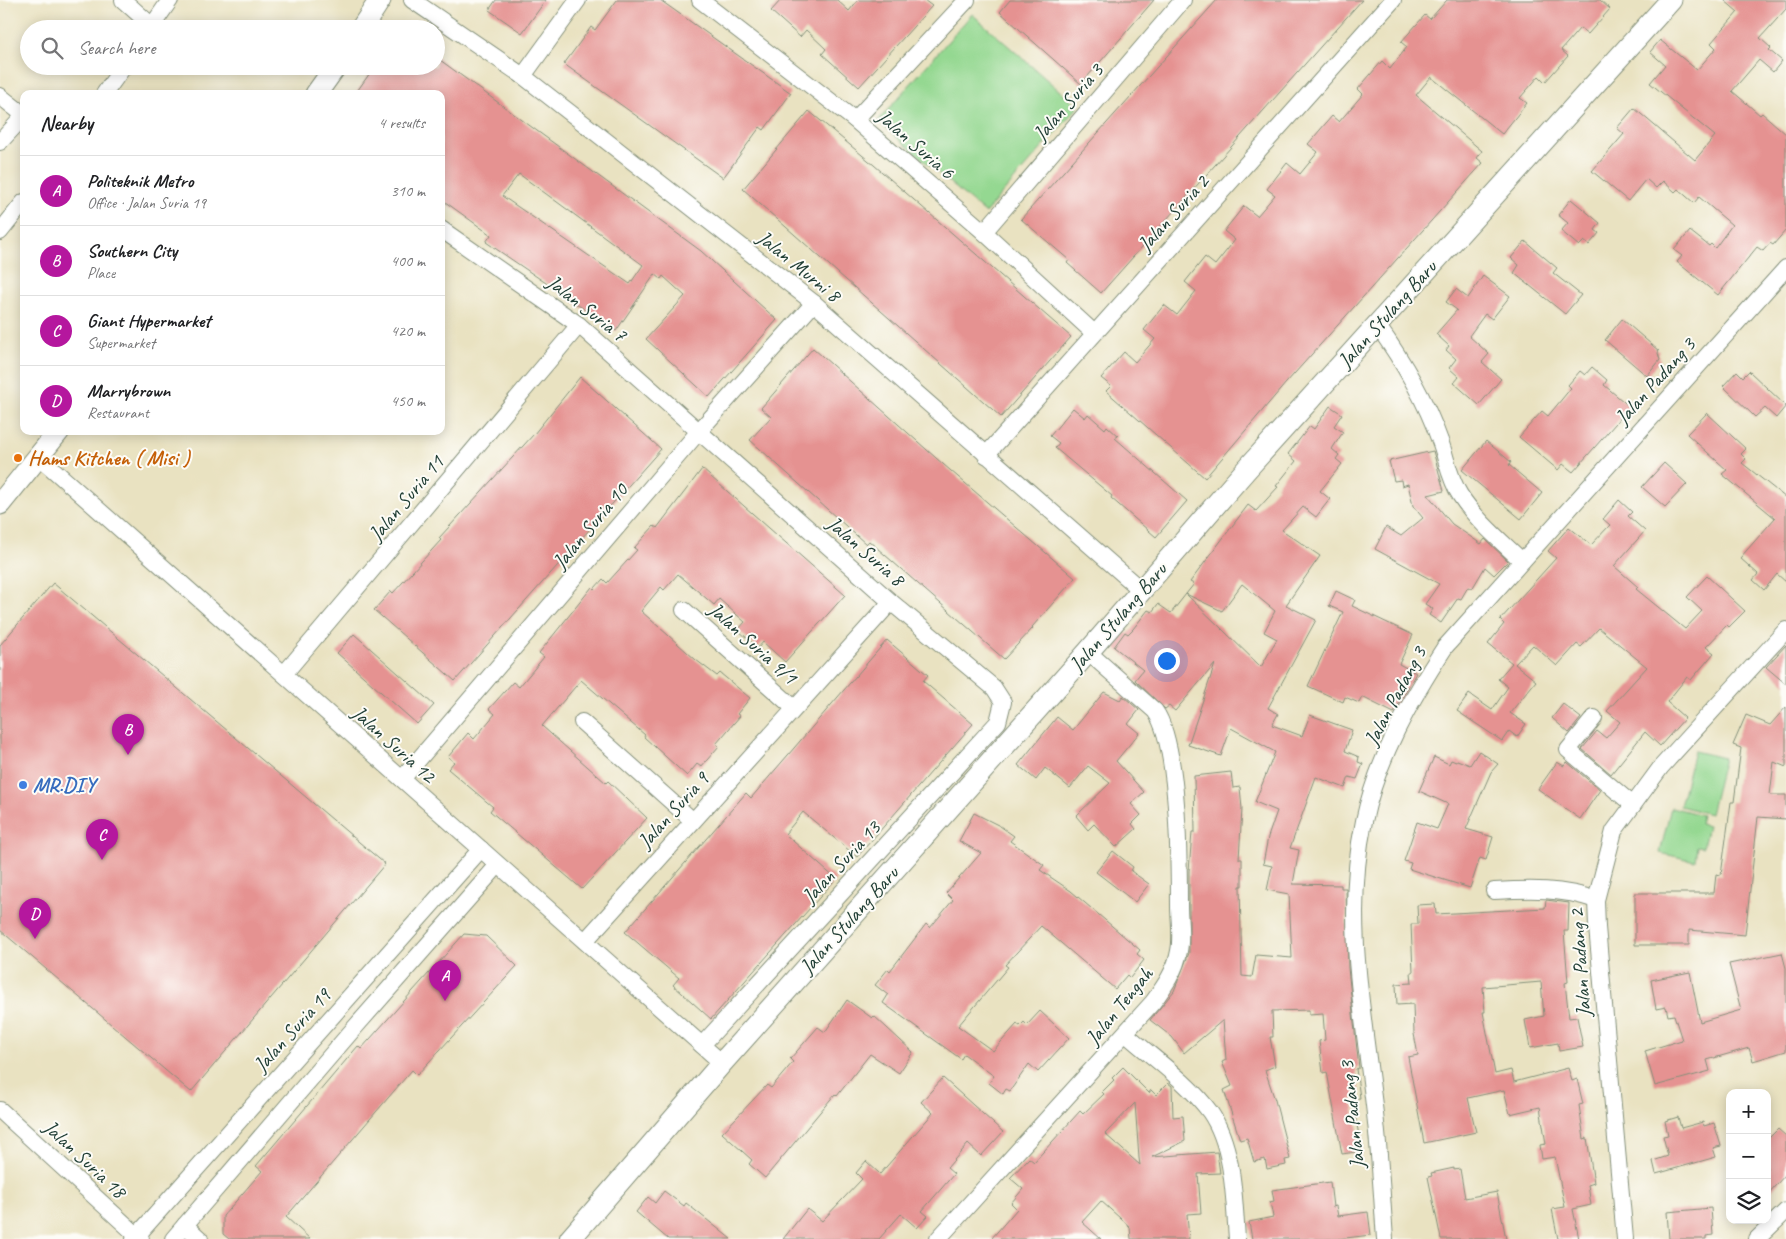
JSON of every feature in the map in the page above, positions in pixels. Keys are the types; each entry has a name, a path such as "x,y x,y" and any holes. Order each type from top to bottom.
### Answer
{"main road":[{"path":"367,20 380,0"},
{"name":"Jalan Stulang Baru","path":"570,1239 722,1063 1088,652 1244,471 1671,0"},
{"path":"319,90 330,75"},
{"path":"0,504 56,435"}],"street":[{"path":"123,0 144,20"},
{"path":"156,20 170,0"},
{"name":"Jalan Murni 8","path":"412,0 441,20"},
{"path":"522,76 578,0"},
{"name":"Jalan Suria 6","path":"700,0 856,120 984,232 1094,333"},
{"name":"Jalan Suria 3","path":"984,232 1183,0"},
{"name":"Jalan Suria 2","path":"986,455 1393,0"},
{"path":"856,120 961,2"},
{"name":"Jalan Murni 8","path":"445,23 522,76 814,304 1141,590"},
{"path":"107,90 118,75"},
{"path":"0,96 20,112"},
{"path":"0,142 20,120"},
{"path":"0,232 20,207"},
{"name":"Jalan Suria 7","path":"445,232 580,326 700,430"},
{"name":"Jalan Padang 3","path":"1385,1239 1375,1116 1356,966 1356,890 1364,820 1378,775 1425,677 1445,647 1786,268"},
{"name":"Jalan Suria 10","path":"402,779 700,430 814,304"},
{"path":"1377,325 1401,358 1427,409 1441,442 1453,482 1460,496 1479,519 1522,561"},
{"name":"Jalan Suria 11","path":"284,674 580,326"},
{"name":"Jalan Suria 8","path":"700,430 891,602 994,688 1003,702"},
{"name":"Jalan Suria 12","path":"38,457 722,1063"},
{"name":"Jalan Suria 9","path":"585,941 692,820 891,602"},
{"name":"Jalan Suria 9/1","path":"684,610 794,708"},
{"name":"Jalan Padang 2","path":"1625,1239 1596,927 1596,900 1614,831 1661,767 1786,630"},
{"name":"Jalan Tengah","path":"938,1239 1126,1034 1169,980 1179,952 1178,856 1170,752 1163,722 1155,711 1088,652"},
{"name":"Jalan Suria 13","path":"702,1045 998,722 1003,702"},
{"path":"1594,718 1568,750 1633,804"},
{"path":"582,722 692,820"},
{"name":"Jalan Suria 19","path":"138,1238 481,849"},
{"path":"173,1239 356,1025 498,865"},
{"path":"1494,891 1544,888 1573,892 1596,900"},
{"path":"1126,1034 1193,1092 1211,1114 1219,1128 1228,1160 1237,1239"},
{"name":"Jalan Suria 18","path":"0,1110 138,1238"},
{"path":"1758,1239 1786,1211"},
{"path":"186,1225 200,1239"}],"green space":[{"path":"972,14 1078,107 985,213 878,121"},
{"path":"1694,751 1724,758 1710,814 1680,806"},
{"path":"1671,807 1702,815 1700,824 1708,826 1703,847 1697,846 1695,861 1660,853"}],"building":[{"path":"496,0 546,0 522,33 489,10"},
{"path":"617,0 660,0 791,93 764,130 760,127 723,178 564,64 591,27 595,30"},
{"path":"781,0 837,0 849,11 858,0 924,0 932,6 859,87 822,54 826,49 806,30 800,37 771,11"},
{"path":"1010,0 1154,0 1081,84 1000,12"},
{"path":"1217,0 1362,0 1101,293 1067,263 1069,260 1021,219"},
{"path":"1447,0 1600,0 1610,9 1588,34 1580,28 1561,50 1568,56 1545,82 1539,76 1520,98 1527,103 1502,134 1431,77 1416,95 1482,151 1477,158 1483,163 1286,383 1205,478 1106,391 1111,386 1101,378 1124,352 1135,362 1155,339 1144,330 1164,305 1177,315 1196,291 1185,282 1205,257 1215,265 1235,240 1224,231 1244,206 1257,216 1275,195 1267,189 1287,163 1300,174 1318,152 1308,144 1332,116 1339,122 1363,94 1358,89 1382,61 1390,69 1407,47 1401,42 1425,15 1430,19"},
{"path":"1724,0 1786,0 1786,9 1760,38 1771,48 1769,50 1782,61 1773,72 1759,60 1732,91 1786,134 1786,230 1773,245 1770,243 1763,251 1757,247 1718,295 1677,262 1682,256 1674,250 1690,231 1709,246 1711,244 1715,248 1732,225 1699,197 1694,203 1678,189 1675,192 1663,181 1656,188 1646,179 1628,201 1592,171 1624,134 1617,128 1634,108 1695,160 1715,136 1650,83 1665,65 1650,52 1660,40 1697,70 1716,48 1711,43 1738,12"},
{"path":"445,64 701,251 777,320 709,397 646,339 685,296 663,276 661,279 655,274 616,331 486,242 491,235 445,202 445,90 358,90 369,75 445,75","holes":["519,174 643,265 630,284 502,196"]},
{"path":"809,111 874,165 1071,337 1001,417 743,189"},
{"path":"1571,199 1600,223 1595,230 1599,233 1589,245 1584,241 1579,246 1561,231 1568,223 1558,215"},
{"path":"1525,241 1557,268 1553,273 1581,295 1565,314 1514,273 1519,265 1511,258"},
{"path":"1483,276 1510,296 1492,319 1485,314 1469,336 1489,354 1482,362 1501,379 1479,405 1454,383 1459,377 1449,368 1456,359 1446,350 1449,346 1436,334 1457,310 1446,302 1456,289 1468,298"},
{"path":"1622,319 1659,351 1660,360 1647,376 1605,340"},
{"path":"813,348 936,458 1075,578 1004,659 869,541 866,544 750,440 771,417 761,408"},
{"path":"1592,367 1607,380 1604,385 1630,407 1573,472 1563,464 1558,470 1519,437 1542,411 1548,416 1571,388 1568,385 1580,371 1585,375"},
{"path":"1737,371 1743,377 1749,371 1786,406 1776,418 1765,408 1755,417 1723,386"},
{"path":"580,377 661,449 455,681 374,610 391,591 393,593 441,540 439,538 534,434"},
{"path":"1330,406 1342,414 1334,426 1343,432 1332,449 1339,455 1336,459 1342,464 1320,491 1330,499 1316,517 1303,507 1282,530 1320,556 1286,605 1316,620 1268,708 1278,714 1272,725 1302,736 1310,715 1352,730 1345,751 1359,757 1358,762 1363,764 1357,779 1349,777 1345,788 1316,777 1290,848 1299,850 1293,884 1341,885 1341,888 1346,888 1348,968 1359,1068 1356,1069 1360,1098 1352,1099 1362,1151 1342,1154 1327,1072 1323,1073 1319,1041 1325,1040 1323,1014 1309,1015 1309,1010 1272,1011 1273,1037 1270,1037 1275,1066 1265,1070 1275,1100 1290,1159 1285,1160 1286,1165 1267,1169 1265,1159 1254,1162 1247,1138 1240,1140 1224,1090 1232,1086 1222,1062 1226,1060 1223,1020 1184,1053 1172,1037 1150,1020 1174,991 1189,953 1189,871 1192,832 1195,832 1194,776 1231,772 1233,788 1240,787 1242,809 1239,859 1242,859 1242,886 1240,886 1242,976 1252,977 1256,955 1292,958 1289,894 1267,890 1272,866 1263,864 1268,837 1277,811 1255,802 1275,752 1231,728 1221,756 1188,745 1215,664 1175,711 1169,706 1165,709 1135,680 1143,670 1114,647 1125,632 1128,634 1148,610 1152,612 1158,604 1171,613 1186,594 1194,584 1190,582 1248,505 1256,511 1278,487 1276,486 1296,461 1288,454 1310,426 1314,429","holes":["1242,584 1275,611 1264,632 1277,639 1261,667 1186,594 1222,611"]},
{"path":"1073,408 1085,418 1088,414 1105,429 1107,426 1118,436 1115,438 1187,501 1156,537 1111,498 1112,496 1055,448 1059,443 1050,436"},
{"path":"1707,413 1746,449 1741,454 1746,459 1742,463 1786,498 1786,582 1777,574 1764,590 1753,580 1758,574 1740,558 1775,518 1722,474 1727,470 1687,434"},
{"path":"1486,441 1511,462 1509,465 1542,493 1521,519 1462,470"},
{"path":"1433,451 1444,491 1428,495 1452,524 1481,544 1485,539 1508,561 1494,575 1485,567 1472,589 1468,587 1461,599 1458,598 1441,623 1429,615 1433,609 1425,604 1439,584 1375,549 1386,527 1401,536 1423,518 1413,506 1408,484 1402,486 1401,480 1394,481 1389,461"},
{"path":"1664,463 1687,484 1665,507 1642,487"},
{"path":"702,469 845,595 785,662 763,642 758,648 738,630 745,622 719,599 714,605 678,574 664,590 661,587 641,611 696,660 717,676 720,673 750,698 737,714 740,716 716,744 719,746 701,767 697,764 687,776 644,737 645,735 581,680 542,726 606,783 608,781 647,818 582,889 490,811 493,807 448,769 454,762 448,757 468,733 474,739 495,714 489,709 513,682 519,687 544,657 539,653 592,587 594,589 603,579 607,583 637,550 634,548 654,526 657,528"},
{"path":"1619,500 1632,512 1628,516 1645,531 1614,566 1638,587 1636,589 1685,629 1702,611 1687,597 1707,576 1745,611 1729,627 1727,625 1706,647 1714,653 1691,680 1687,677 1667,702 1685,718 1660,746 1645,732 1611,774 1582,749 1597,731 1606,738 1620,722 1607,711 1647,667 1599,628 1581,647 1577,644 1557,666 1533,645 1515,664 1536,681 1510,713 1526,724 1517,737 1509,731 1502,741 1457,711 1469,694 1492,710 1508,687 1498,679 1512,663 1488,644 1504,624 1500,620 1556,558 1548,551 1569,527 1591,545 1610,525 1603,519"},
{"path":"53,583 385,864 191,1092 0,930 0,645"},
{"path":"1336,591 1355,600 1352,606 1413,635 1399,664 1416,673 1394,713 1362,697 1359,703 1345,697 1343,702 1308,686 1343,612 1329,606"},
{"path":"354,634 434,705 417,724 337,653"},
{"path":"887,640 928,675 923,681 973,724 857,857 803,812 785,834 836,879 711,1019 673,985 679,978 625,932 746,793 751,798"},
{"path":"1786,645 1786,684 1766,667"},
{"path":"1104,692 1120,700 1123,696 1139,710 1128,724 1139,733 1116,761 1144,792 1131,804 1141,815 1132,824 1136,829 1116,847 1094,824 1088,830 1076,816 1110,783 1088,766 1070,788 1045,768 1036,780 1018,765 1057,717 1073,730"},
{"path":"1563,704 1581,718 1569,733 1552,718"},
{"path":"1786,707 1786,767 1774,762 1770,795 1786,795 1786,819 1758,817 1745,935 1689,930 1689,945 1635,945 1635,893 1714,893 1716,874 1721,875 1741,748 1733,745 1746,715 1770,725"},
{"path":"1479,751 1498,764 1491,772 1466,829 1493,837 1486,860 1480,858 1470,888 1409,869 1411,863 1404,861 1417,822 1437,829 1448,804 1419,791 1434,757 1449,764 1451,760 1456,762 1457,760 1470,765"},
{"path":"1557,762 1564,766 1567,762 1600,790 1580,819 1538,789"},
{"path":"974,813 1000,826 1014,836 1010,841 1044,865 1040,870 1071,891 1140,950 1137,954 1144,960 1130,978 1127,975 1115,989 1041,926 1005,965 1008,967 958,1026 993,1051 1017,1024 1020,1026 1024,1022 1027,1025 1040,1011 1069,1038 1038,1072 1029,1064 1010,1091 1006,1089 1003,1094 989,1083 994,1076 964,1054 961,1059 883,1003 888,995 875,985 888,969 890,971 926,924 930,928 953,900 946,893 981,853 959,841"},
{"path":"1113,851 1133,867 1131,871 1149,884 1135,902 1096,872"},
{"path":"1546,900 1569,903 1568,931 1564,931 1568,982 1565,983 1569,1018 1577,1017 1583,1047 1559,1051 1558,1043 1530,1048 1525,1020 1544,1016 1541,982 1483,987 1485,1012 1483,1012 1495,1074 1511,1070 1514,1082 1568,1068 1572,1081 1577,1079 1583,1104 1579,1105 1584,1139 1587,1138 1594,1183 1588,1185 1591,1205 1573,1209 1579,1239 1558,1239 1552,1209 1565,1207 1555,1157 1542,1159 1540,1145 1546,1144 1540,1107 1510,1114 1504,1090 1468,1098 1476,1132 1424,1143 1408,1057 1418,1055 1414,1034 1413,1004 1397,1005 1396,984 1412,983 1411,924 1418,924 1417,905 1435,904 1436,914 1545,908"},
{"path":"464,934 486,936 517,966 417,1075 412,1070 286,1217 310,1239 229,1239 223,1234 223,1216 262,1171 256,1166 358,1046 361,1049"},
{"path":"1782,953 1786,968 1786,1051 1753,1061 1749,1048 1707,1060 1710,1071 1655,1086 1645,1051 1682,1040 1674,1015 1668,1016 1666,1007 1656,1009 1651,980 1690,972 1700,1022 1741,1010 1729,964"},
{"path":"847,1000 872,1018 874,1016 913,1052 899,1073 870,1054 837,1096 835,1094 765,1178 749,1164 752,1160 722,1133 767,1085 771,1088 793,1062 790,1059 818,1027 825,1032"},
{"path":"1123,1067 1149,1093 1151,1090 1156,1095 1168,1083 1172,1086 1173,1117 1183,1116 1185,1141 1152,1157 1217,1152 1220,1173 1198,1174 1201,1213 1187,1214 1189,1239 1131,1239 1130,1227 1101,1201 1082,1222 1101,1239 991,1239 1017,1209 1011,1203 1023,1189 1010,1178 1029,1158 1034,1162 1080,1111 1083,1114 1104,1094 1102,1092 1114,1080 1112,1078","holes":["1135,1103 1140,1165 1105,1134"]},
{"path":"943,1078 1003,1132 981,1156 968,1144 947,1168 954,1174 922,1211 928,1216 917,1228 901,1214 879,1239 783,1239 807,1209 822,1221 862,1179 856,1173 866,1161 880,1174 933,1113 921,1102"},
{"path":"1678,1117 1681,1128 1703,1122 1704,1126 1714,1123 1721,1146 1713,1148 1716,1157 1656,1174 1653,1161 1668,1156 1663,1136 1668,1135 1665,1121"},
{"path":"1778,1129 1786,1136 1786,1174 1771,1191 1771,1179 1771,1136"},
{"path":"1454,1168 1454,1170 1460,1169 1465,1198 1497,1192 1506,1239 1441,1239 1428,1177 1432,1176 1431,1173"},
{"path":"1330,1182 1333,1207 1336,1206 1338,1216 1368,1212 1371,1235 1337,1239 1252,1239 1249,1222 1273,1217 1270,1202 1274,1201 1272,1190"},
{"path":"664,1191 684,1206 686,1203 731,1239 668,1239 636,1212 648,1197 655,1203"},
{"path":"1711,1208 1713,1235 1706,1236 1706,1239 1669,1239 1667,1212"}],"place":[{"name":"Hams Kitchen ( Misi )","path":"18,458"},
{"name":"Southern City","path":"128,755"},
{"name":"MR.DIY","path":"23,785"},
{"name":"Giant Hypermarket","path":"102,860"},
{"name":"Marrybrown","path":"35,939"},
{"name":"Politeknik Metro","path":"445,1001"}]}
